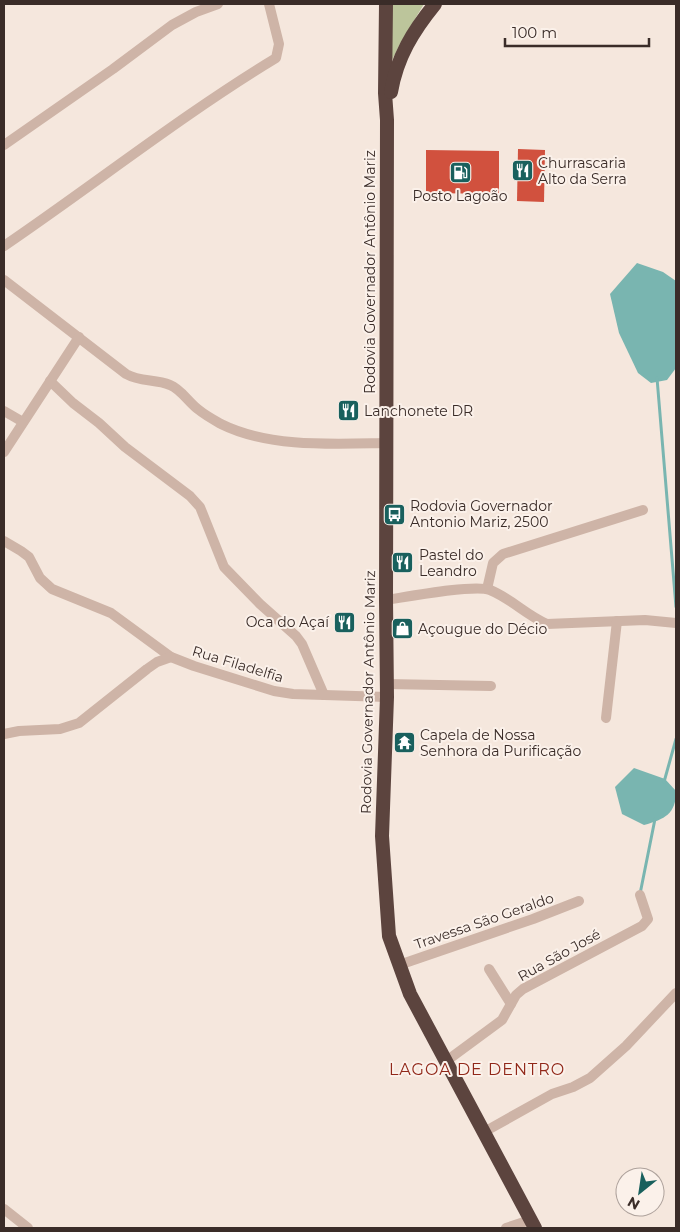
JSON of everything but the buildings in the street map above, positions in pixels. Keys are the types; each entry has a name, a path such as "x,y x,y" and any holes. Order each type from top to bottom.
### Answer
{"highway":[{"path":"386,4 385,93 387,120"},
{"path":"387,120 395,71 404,48 414,31 435,4"},
{"name":"Rodovia Governador Antônio Mariz","path":"387,120 387,691 382,836 383,875 389,936 410,994 533,1224"}],"street":[{"path":"4,145 172,26 196,12 218,4"},
{"path":"4,246 194,111 276,58 279,44 268,4"},
{"path":"4,280 126,374 134,378 170,385 176,388 198,410 233,429 260,437 311,443 386,443"},
{"path":"4,452 79,337"},
{"path":"50,381 124,447 190,496 200,507 215,548 224,566 253,598 302,644 324,695"},
{"path":"4,412 23,422"},
{"path":"488,589 493,562 503,554 643,510"},
{"name":"Rua Filadelfia","path":"4,541 29,557 40,578 47,585 62,594 111,613 171,657 222,676 274,691 293,694 324,695 491,686"},
{"path":"386,600 437,592 488,589 507,598 538,620 547,624 645,620 676,623"},
{"path":"606,718 617,621"},
{"path":"4,734 19,731 60,729 79,723 147,669 157,662 171,657"},
{"name":"Rua São José","path":"445,1062 502,1020 516,995 534,982 642,926 648,919 640,895"},
{"name":"Travessa São Geraldo","path":"398,965 579,901"},
{"path":"489,969 511,1004"},
{"path":"484,1132 552,1094 573,1087 590,1078 626,1046 676,993"},
{"path":"4,1209 28,1228"},
{"path":"506,1228 533,1224"}],"green space":[{"path":"391,4 424,4 390,64"}],"water":[{"path":"637,263 663,272 676,281 676,368 667,380 651,383 638,373 619,333 610,294"},
{"path":"634,768 665,779 676,791 674,805 668,814 663,818 644,825 622,814 615,787"}],"waterway":[{"path":"657,378 676,607"},
{"path":"664,782 676,739"},
{"path":"640,894 655,819"}],"place":[{"name":"Churrascaria Alto da Serra","path":"522,171"},
{"name":"Posto Lagoão","path":"460,173"},
{"name":"Lanchonete DR","path":"348,411"},
{"name":"Rodovia Governador Antonio Mariz, 2500","path":"394,514"},
{"name":"Pastel do Leandro","path":"403,563"},
{"name":"Oca do Açaí","path":"345,622"},
{"name":"Açougue do Décio","path":"402,629"},
{"name":"Capela de Nossa Senhora da Purificação","path":"404,743"}],"district":[{"name":"LAGOA DE DENTRO","path":"477,1069"}]}
